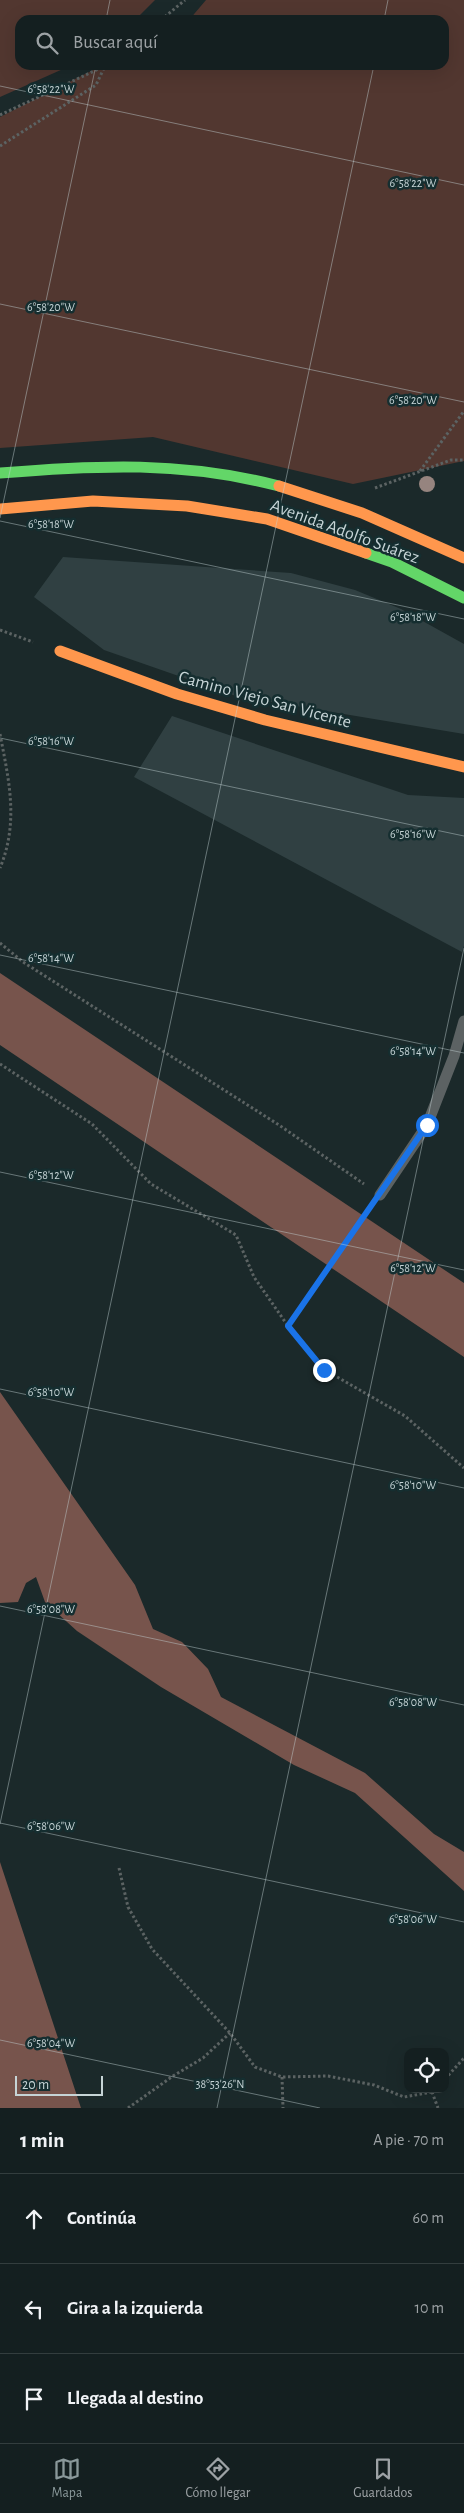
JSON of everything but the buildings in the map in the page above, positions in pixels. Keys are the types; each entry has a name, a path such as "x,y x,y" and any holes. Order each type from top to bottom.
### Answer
{"main road":[{"name":"Avenida Adolfo Suárez","path":"0,474 89,466 183,468 262,482 338,505 418,536 464,558"},
{"name":"Avenida Adolfo Suárez","path":"0,509 93,501 187,506 267,519 392,562 464,598"},
{"name":"Camino Viejo San Vicente","path":"60,651 177,694 256,718 464,767"}],"lane":[{"path":"380,1195 427,1125 454,1056 464,1021"}],"path":[{"path":"167,15 184,0"},
{"path":"0,115 97,70"},
{"path":"0,146 96,85 104,70"},
{"path":"420,471 464,411"},
{"path":"338,505 375,488 420,471 451,460 464,460"},
{"path":"0,630 60,651"},
{"path":"0,734 13,809 7,852 0,868"},
{"path":"0,943 23,962 279,1125 380,1195 288,1326"},
{"path":"0,1064 92,1124 151,1184 236,1235 254,1277 288,1326 324,1370 405,1416 464,1468"},
{"path":"119,1868 128,1907 152,1949 230,2032 255,2067 282,2077 328,2076 374,2085 404,2097 424,2093"},
{"path":"128,2108 172,2076 203,2058 230,2032"},
{"path":"449,2075 464,2058"},
{"path":"282,2077 282,2108"},
{"path":"434,2093 438,2108"}],"shaded area":[{"path":"0,0 155,0 140,15 15,15 15,70 61,70 0,97"},
{"path":"206,0 464,0 464,461 353,484 153,437 0,448 0,117 93,70 449,70 449,15 193,15"},
{"path":"0,973 464,1283 464,1357 0,1045"},
{"path":"0,1392 135,1585 153,1629 182,1642 208,1669 221,1697 365,1773 434,1834 464,1852 464,1891 355,1793 294,1765 161,1687 77,1631 45,1602 36,1577 26,1583 18,1602 0,1603"},
{"path":"0,1862 81,2108 0,2108"}],"traffic: fast":[{"path":"0,473 71,468 140,467 209,472 279,486"},
{"path":"366,553 392,562 464,598"}],"traffic: slow":[{"path":"279,486 362,513 464,558"},
{"path":"0,509 93,501 187,506 267,519 366,553"},
{"path":"60,651 177,694 265,720 464,767"}],"route":[{"path":"324,1370 288,1326 427,1125"}]}
